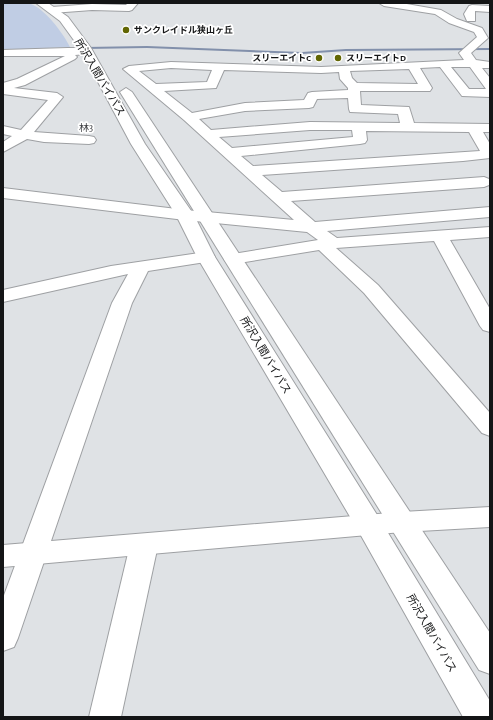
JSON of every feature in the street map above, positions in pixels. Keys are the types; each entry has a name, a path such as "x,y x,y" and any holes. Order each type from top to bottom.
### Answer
{"main road":[{"name":"所沢入間バイパス","path":"41,3 58,7 76,17"},
{"name":"所沢入間バイパス","path":"58,7 64,19 120,83 195,216 206,257 368,525 481,717"},
{"name":"所沢入間バイパス","path":"88,48 138,144 195,216 233,259 490,660"},
{"path":"3,556 402,522 490,517"}],"street":[{"path":"58,7 129,8 134,3"},
{"path":"384,3 434,11 445,14 449,19 478,30 490,30"},
{"path":"472,19 469,14 472,8 490,9"},
{"path":"449,19 490,19"},
{"path":"470,53 483,38 478,30"},
{"path":"490,42 470,53 443,64 321,70 171,65 129,69 189,116 207,134 311,227 385,304 490,428"},
{"path":"3,54 88,48"},
{"path":"3,89 21,82 88,48"},
{"path":"470,53 490,58"},
{"path":"470,53 490,65"},
{"path":"470,53 490,86"},
{"path":"443,64 466,93 490,93"},
{"path":"155,88 212,85 219,66"},
{"path":"189,116 245,106 309,104 312,96 354,90 426,88 413,66"},
{"path":"344,68 346,79 354,90 356,109 404,110 408,128"},
{"path":"120,83 143,80"},
{"path":"3,89 58,97 39,116 25,134 3,148"},
{"path":"207,134 310,126 490,128"},
{"path":"230,153 360,140 359,127"},
{"path":"250,171 463,157 487,154 474,129"},
{"path":"3,130 44,138 89,140"},
{"path":"463,157 487,186"},
{"path":"9,194 30,180"},
{"path":"279,197 487,186"},
{"path":"9,194 195,216 311,227 490,212"},
{"path":"233,259 328,244 490,232"},
{"path":"439,235 490,326"},
{"path":"3,296 111,271 206,257"},
{"path":"3,638 122,303 141,267"},
{"path":"105,717 144,545"}],"shaded area":[{"path":"22,2 34,5 52,21 70,47 3,50 3,3"}],"waterway":[{"path":"85,48 147,47 302,53 346,50 490,49"}],"place":[{"name":"サンクレイドル狭山ヶ丘","path":"126,30"},
{"name":"スリーエイトC","path":"319,58"},
{"name":"スリーエイトD","path":"338,58"}],"district":[{"name":"林3","path":"86,127"}]}
